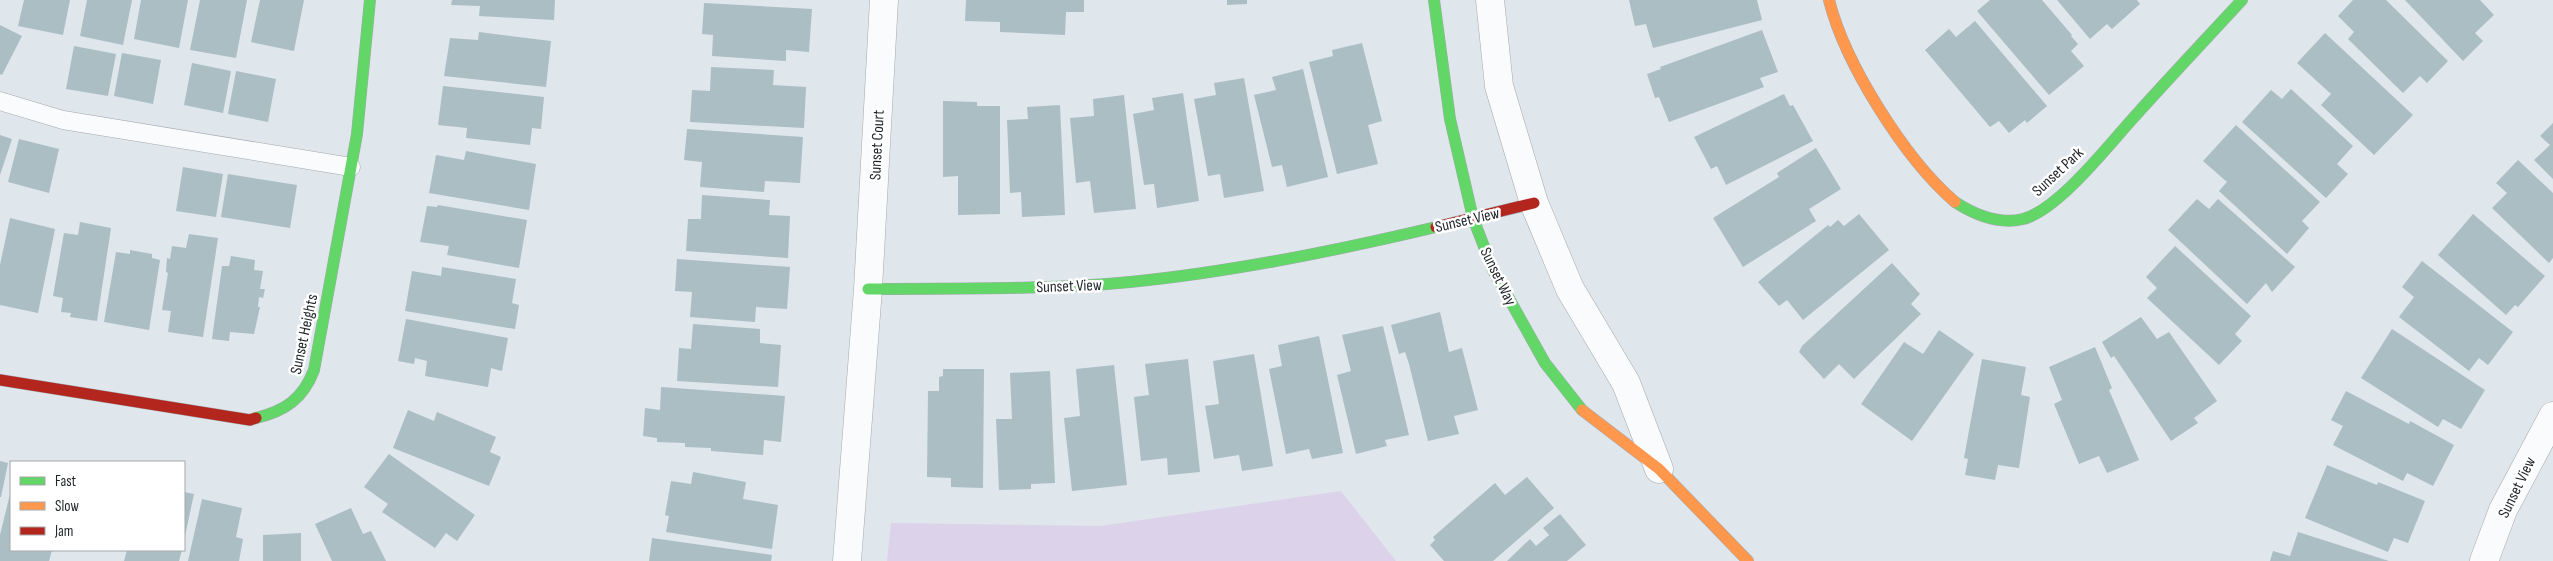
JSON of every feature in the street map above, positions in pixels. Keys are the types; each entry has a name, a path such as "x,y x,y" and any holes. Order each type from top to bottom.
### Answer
{"street":[{"name":"Sunset Heights","path":"0,380 250,420 276,414 298,401 313,379 363,89 370,0"},
{"name":"Sunset Court","path":"868,289 884,0"},
{"name":"Sunset Way","path":"1434,0 1450,119 1473,218 1493,270 1545,363 1578,407 1659,469 1748,561"},
{"name":"Sunset Way","path":"1490,0 1499,86 1534,202 1570,289 1626,383 1659,469"},
{"name":"Sunset Park","path":"1828,0 1847,50 1872,94 1919,167 1948,199 1978,216 2002,222 2025,218 2051,202 2085,169 2242,0"},
{"name":"Sunset View","path":"868,289 990,288 1129,282 1260,264 1473,218 1534,202"},
{"path":"847,561 868,289"},
{"name":"Sunset View","path":"2484,561 2503,510 2553,416"}],"lane":[{"path":"0,101 64,120 351,167"}],"shaded area":[{"path":"1341,491 1396,561 887,561 891,523 1100,526"}],"building":[{"path":"24,0 70,0 63,35 18,26"},
{"path":"87,0 132,0 123,45 80,36"},
{"path":"141,0 188,0 179,48 134,39"},
{"path":"200,0 247,0 236,58 190,50"},
{"path":"260,0 304,0 294,51 251,42"},
{"path":"452,0 555,0 554,20 479,16 480,6 451,5"},
{"path":"966,0 1084,0 1084,12 1066,12 1065,35 1000,32 1000,22 965,21"},
{"path":"1227,0 1247,0 1247,4 1227,5"},
{"path":"1629,0 1757,0 1762,20 1653,48 1646,24 1635,26"},
{"path":"1990,0 2042,0 2078,44 2071,51 2084,66 2049,95 1977,11"},
{"path":"2057,0 2137,0 2140,4 2112,29 2107,24 2090,39"},
{"path":"2353,0 2386,0 2448,61 2427,83 2420,76 2403,93 2348,39 2354,32 2338,16"},
{"path":"2405,0 2480,0 2494,15 2475,33 2483,41 2463,61"},
{"path":"704,3 812,9 809,52 786,50 786,61 712,56 713,35 702,34"},
{"path":"1975,21 2047,106 2027,123 2025,120 2009,133 1999,121 1990,127 1925,50 1949,29 1956,37"},
{"path":"0,25 22,36 2,75 0,74"},
{"path":"1762,30 1778,72 1760,78 1764,87 1669,122 1659,97 1655,98 1647,74 1661,69 1660,67"},
{"path":"479,32 551,41 546,87 444,76 450,38 478,40"},
{"path":"2325,33 2413,115 2374,155 2321,105 2331,94 2297,63"},
{"path":"1362,43 1382,121 1368,125 1378,164 1337,174 1309,62 1333,56 1332,50"},
{"path":"74,46 116,54 108,96 66,89"},
{"path":"122,53 161,60 153,104 114,96"},
{"path":"192,63 231,71 223,113 184,105"},
{"path":"711,67 774,70 773,85 806,87 804,128 690,122 692,90 710,91"},
{"path":"1303,69 1328,177 1287,187 1282,165 1272,167 1254,95 1276,90 1272,77"},
{"path":"236,71 276,79 268,122 228,114"},
{"path":"1244,78 1264,191 1224,198 1220,174 1208,176 1194,99 1216,95 1214,83"},
{"path":"443,86 544,97 541,129 532,128 530,145 466,138 467,128 438,125"},
{"path":"2291,89 2353,146 2337,164 2348,174 2326,198 2242,122 2271,90 2282,99"},
{"path":"1183,93 1199,201 1157,208 1154,184 1144,185 1133,114 1154,110 1152,98"},
{"path":"1784,94 1790,106 1793,105 1813,141 1726,185 1717,166 1711,169 1694,137"},
{"path":"1124,95 1136,209 1094,213 1090,181 1076,183 1070,118 1094,116 1093,99"},
{"path":"943,101 977,102 977,106 1000,106 1000,214 958,215 958,176 943,177"},
{"path":"1060,105 1065,215 1022,217 1021,192 1010,193 1007,120 1028,119 1027,107"},
{"path":"2553,123 2553,179 2534,160 2550,145 2540,136"},
{"path":"2236,125 2320,202 2302,221 2309,228 2287,254 2219,191 2227,182 2203,161"},
{"path":"687,129 803,137 800,183 765,181 764,192 700,187 702,162 684,160"},
{"path":"0,135 12,139 0,175"},
{"path":"19,139 59,149 49,193 8,182"},
{"path":"1816,148 1841,189 1809,209 1816,221 1743,267 1713,218 1779,177 1777,173"},
{"path":"466,151 536,164 529,210 429,193 436,155 464,160"},
{"path":"2518,160 2553,193 2553,258 2549,263 2492,208 2507,193 2496,183"},
{"path":"183,167 223,174 216,217 176,211"},
{"path":"228,174 297,185 290,228 221,217"},
{"path":"702,195 770,200 769,215 790,216 788,258 686,251 688,219 701,219"},
{"path":"2197,199 2209,209 2218,199 2295,267 2272,292 2266,283 2247,304 2168,230"},
{"path":"438,205 527,220 519,268 447,255 449,246 420,242 427,206 437,207"},
{"path":"1859,214 1889,250 1803,320 1787,300 1779,306 1758,282 1828,225 1830,227 1838,220 1844,226"},
{"path":"2473,214 2545,276 2518,307 2515,305 2506,315 2438,255"},
{"path":"10,218 55,229 38,313 0,305 0,265"},
{"path":"80,222 111,228 97,321 70,317 71,313 61,312 63,298 53,296 64,233 78,235"},
{"path":"189,234 218,238 203,337 168,332 171,311 162,310 168,273 166,272 167,258 170,259 172,246 186,248"},
{"path":"2175,246 2251,316 2235,334 2242,341 2219,365 2147,298 2157,288 2146,277"},
{"path":"130,250 152,254 152,258 160,260 149,330 104,322 116,252 130,254"},
{"path":"231,256 255,260 254,270 263,271 260,289 265,289 263,298 259,297 258,307 260,307 254,334 230,332 229,341 212,339 222,266 229,266"},
{"path":"677,259 790,267 787,309 756,307 755,322 690,317 692,292 675,291"},
{"path":"2422,261 2513,332 2488,365 2479,358 2469,371 2399,317 2414,297 2402,287"},
{"path":"1892,263 1920,294 1911,304 1921,314 1854,379 1839,364 1824,379 1799,352 1802,346"},
{"path":"442,267 516,279 512,303 519,305 515,329 405,311 412,271 441,276"},
{"path":"1440,312 1449,352 1462,348 1478,410 1454,416 1459,434 1428,441 1409,364 1405,352 1399,354 1391,325"},
{"path":"2141,317 2157,339 2169,332 2217,401 2194,418 2198,423 2171,441 2114,356 2111,358 2102,342"},
{"path":"406,319 508,338 502,371 491,368 488,387 425,376 427,361 415,358 414,364 398,361"},
{"path":"693,324 760,329 760,343 781,345 778,387 677,381 679,348 691,349"},
{"path":"1383,326 1409,435 1385,440 1387,446 1356,454 1337,375 1351,371 1342,335"},
{"path":"2392,329 2485,390 2461,429 2443,419 2438,427 2361,378"},
{"path":"1939,330 1974,354 1912,441 1861,404 1904,342 1923,354"},
{"path":"1319,336 1343,453 1312,459 1309,449 1286,454 1269,369 1282,366 1278,345"},
{"path":"2095,347 2112,388 2109,390 2139,460 2107,473 2099,456 2079,464 2054,404 2062,400 2049,367"},
{"path":"1254,354 1273,466 1242,471 1239,455 1214,459 1205,406 1219,404 1213,361"},
{"path":"1188,359 1200,472 1168,475 1167,458 1141,461 1134,397 1149,395 1145,364"},
{"path":"1982,359 2026,367 2021,395 2030,397 2019,468 1998,465 1995,480 1965,475 1968,459 1964,458"},
{"path":"1114,365 1127,485 1072,491 1064,418 1080,416 1076,369"},
{"path":"943,369 984,369 983,488 951,487 951,478 927,477 928,391 939,391 939,377 943,376"},
{"path":"1050,371 1055,483 1031,484 1031,489 999,490 996,419 1012,419 1010,373"},
{"path":"661,387 785,396 781,442 764,440 763,455 711,451 711,448 685,447 685,443 657,442 657,438 643,436 645,408 660,410"},
{"path":"2346,391 2409,424 2410,421 2454,445 2433,486 2407,473 2403,481 2333,445 2343,426 2331,420"},
{"path":"408,410 434,421 437,412 496,437 490,452 501,457 489,486 393,448"},
{"path":"389,454 475,515 457,541 446,533 435,548 382,512 388,504 364,487"},
{"path":"0,461 8,463 1,497 0,497"},
{"path":"2327,465 2377,485 2378,482 2425,501 2408,543 2394,538 2388,552 2305,518"},
{"path":"693,472 746,482 743,499 778,505 772,549 666,532 669,516 665,515 671,481 691,484"},
{"path":"1527,477 1554,508 1493,561 1444,561 1430,545 1435,540 1433,537 1495,483 1505,495"},
{"path":"185,492 194,494 185,536"},
{"path":"10,494 10,551 52,551 49,561 0,561 0,535"},
{"path":"202,499 242,508 236,537 243,539 239,561 188,561"},
{"path":"351,508 363,534 371,531 386,561 332,561 315,524"},
{"path":"1560,514 1586,545 1567,561 1507,561 1530,539 1536,546 1549,535 1543,528"},
{"path":"2298,532 2389,561 2270,561 2273,551 2290,556"},
{"path":"301,533 301,561 263,561 263,535"},
{"path":"652,538 772,555 771,561 649,561"},
{"path":"127,551 182,551 179,561 124,561"}],"traffic: fast":[{"path":"256,418 276,412 292,402 304,389 314,370 357,134 370,0"},
{"path":"1434,0 1450,119 1473,218 1493,270 1545,363 1582,410"},
{"path":"1955,202 1979,215 2005,221 2023,219 2037,213 2052,203 2083,174 2242,0"},
{"path":"868,289 1097,285 1169,278 1284,260 1436,227"}],"traffic: slow":[{"path":"1829,0 1848,53 1879,109 1916,161 1955,202"},
{"path":"1582,410 1659,469 1748,561"}],"traffic: jam":[{"path":"1436,227 1534,203"},
{"path":"0,380 250,420 256,418"}]}
